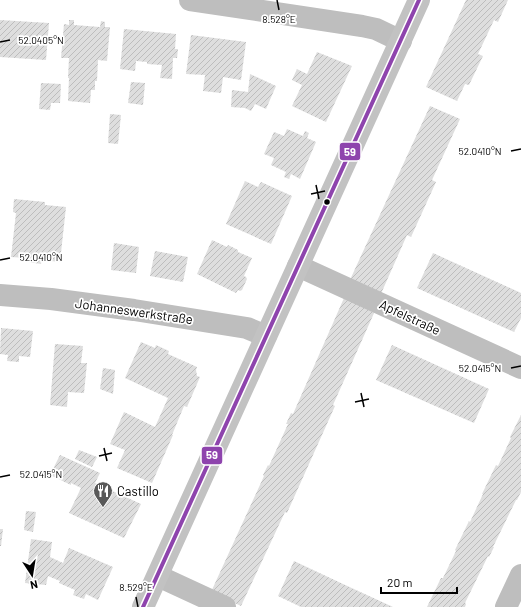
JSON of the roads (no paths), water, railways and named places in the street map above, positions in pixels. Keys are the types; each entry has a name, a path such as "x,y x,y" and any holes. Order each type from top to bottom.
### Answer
{"street":[{"path":"190,0 362,26 376,30 401,41"},
{"path":"143,607 419,0"},
{"name":"Apfelstraße","path":"298,266 521,368"},
{"name":"Johanneswerkstraße","path":"0,295 51,299 134,310 247,328 266,336"},
{"path":"506,607 521,575"},
{"path":"158,576 225,607"}],"place":[{"name":"Castillo","path":"103,508"}]}
